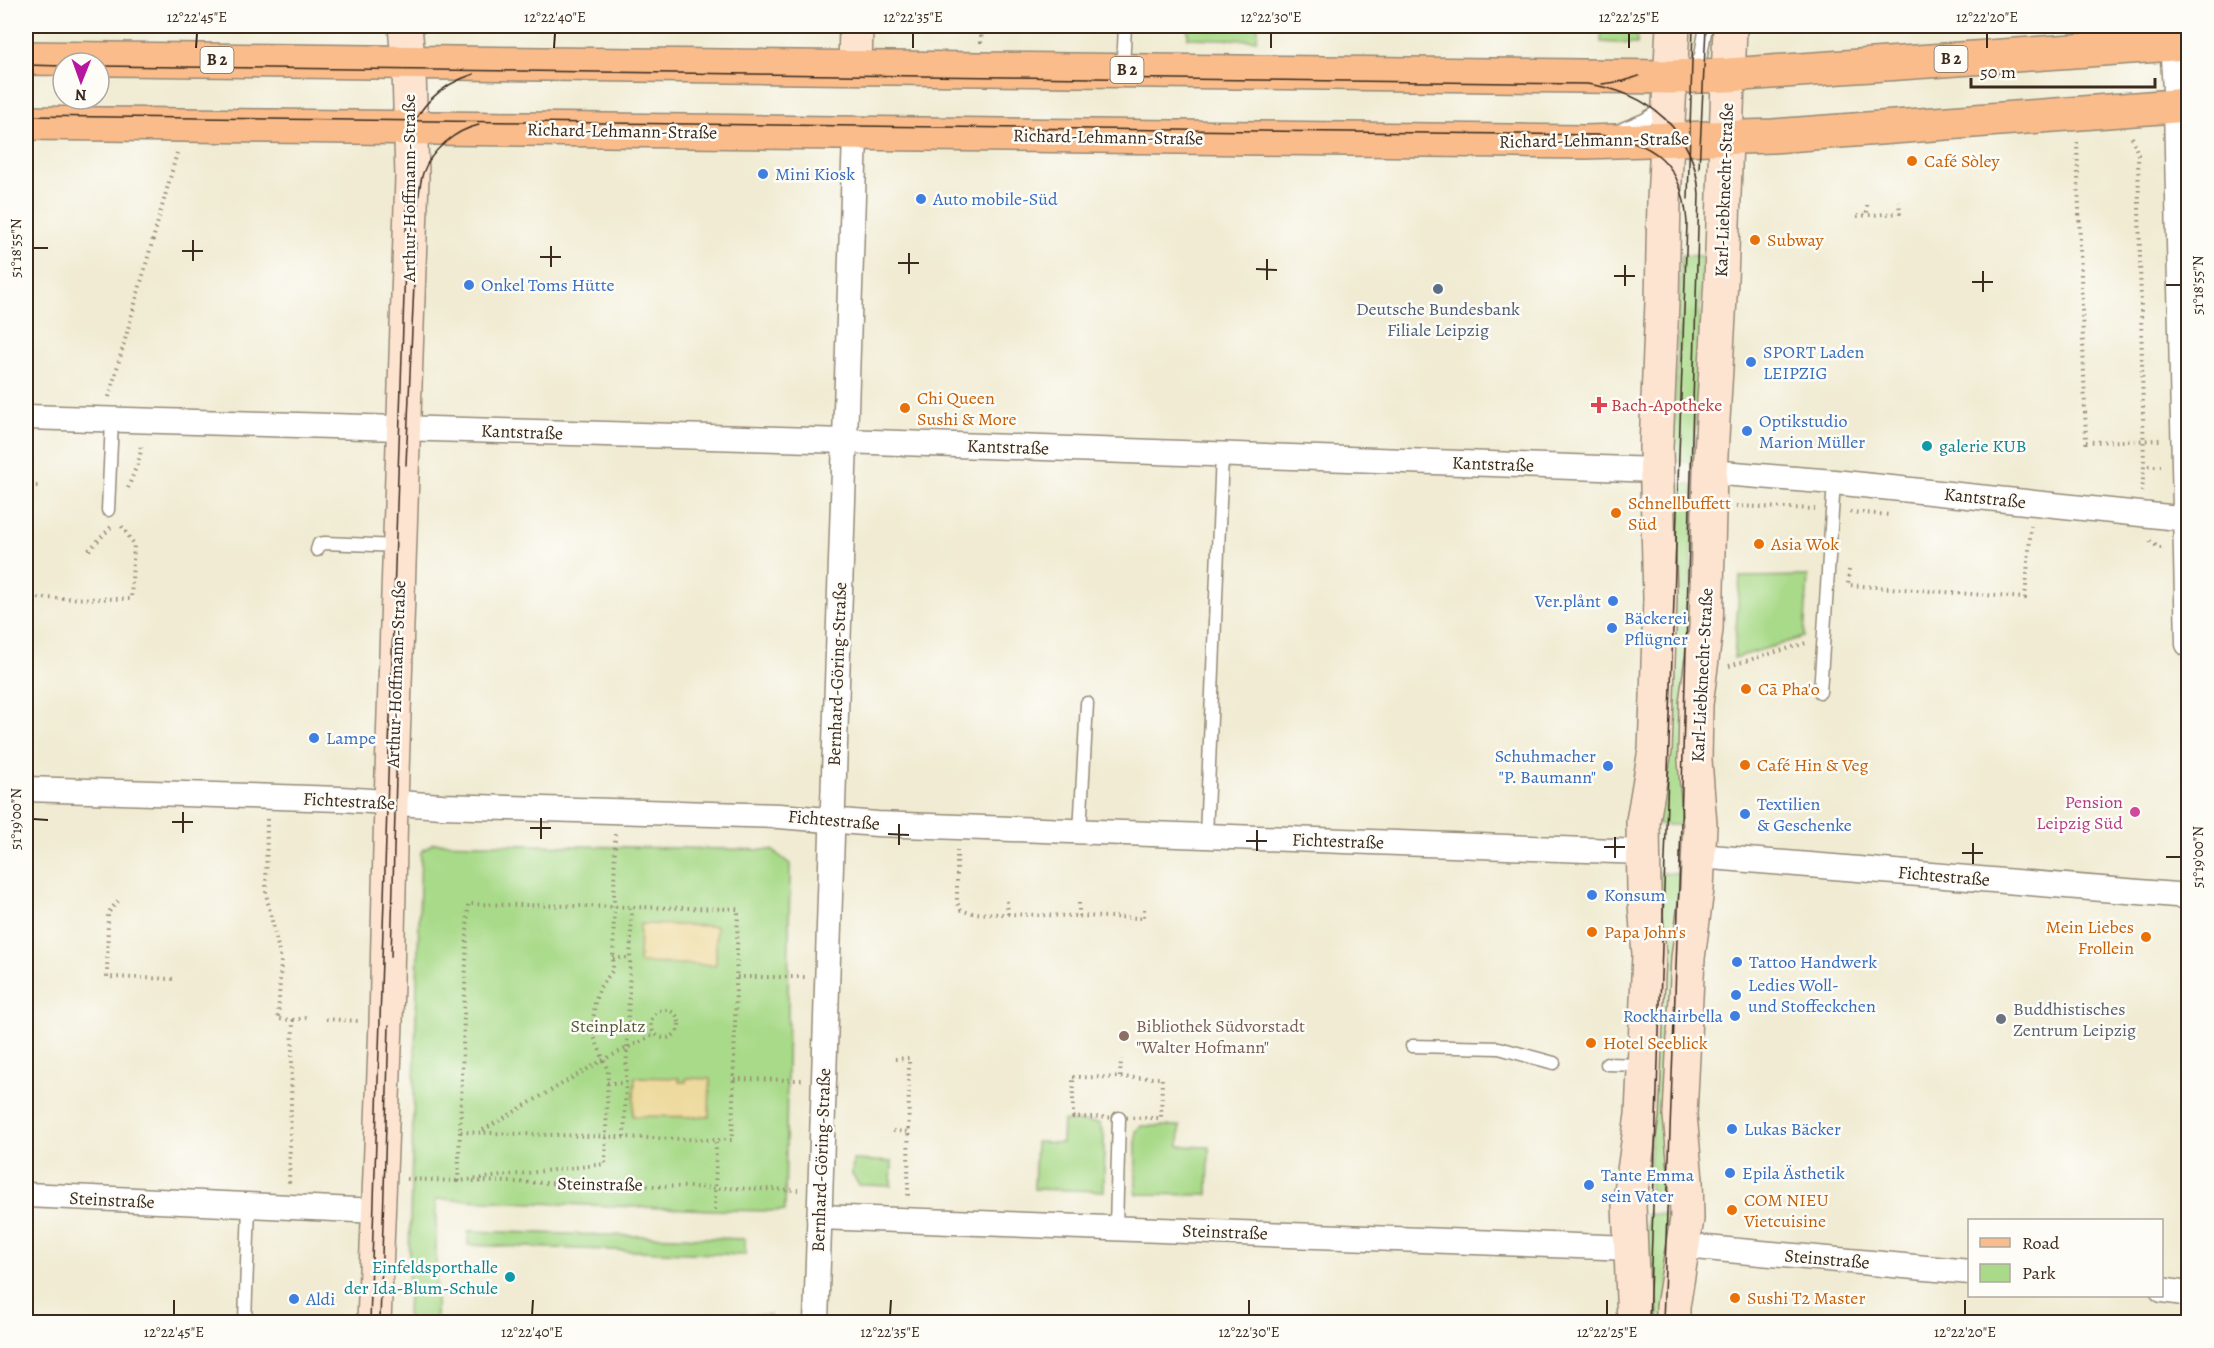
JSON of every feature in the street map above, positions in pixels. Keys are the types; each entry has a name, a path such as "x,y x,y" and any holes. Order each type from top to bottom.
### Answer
{"main road":[{"name":"Arthur-Hoffmann-Straße","path":"374,1323 386,1023 412,128 405,26"},
{"path":"855,67 856,26"},
{"name":"Karl-Liebknecht-Straße","path":"1673,1323 1673,1307 1684,1246 1686,1189 1680,1115 1688,958 1699,856 1700,815 1696,772 1696,726 1698,689 1706,636 1710,472 1721,280 1730,26"},
{"name":"B 2","path":"26,58 1123,70 1671,64 1728,75 2177,37"},
{"path":"1634,1323 1629,1205 1642,1115 1649,954 1643,852 1645,806 1655,750 1658,697 1660,599 1656,470 1671,64"},
{"name":"Richard-Lehmann-Straße","path":"26,123 1549,142 1725,138 2182,105"}],"street":[{"path":"2177,37 2182,105 2188,644"},
{"name":"Bernhard-Göring-Straße","path":"816,1323 855,135"},
{"name":"Kantstraße","path":"26,417 845,441 1656,470"},
{"name":"Kantstraße","path":"1710,472 1834,482 2188,519"},
{"name":"Fichtestraße","path":"26,789 779,816 958,827 1643,852"},
{"name":"Fichtestraße","path":"1699,856 2188,896"},
{"name":"Steinstraße","path":"26,1195 378,1211"},
{"name":"Steinstraße","path":"819,1217 1631,1248"},
{"name":"Steinstraße","path":"1684,1246 1968,1272"},
{"path":"2163,1290 2188,1294"}],"lane":[{"path":"1123,70 1125,26"},
{"path":"1549,142 1620,130 1644,120 1671,64 1701,55 1706,26"},
{"path":"107,421 108,510"},
{"path":"1206,836 1222,455"},
{"path":"1820,692 1834,482"},
{"path":"317,550 319,544 325,543 400,546"},
{"path":"1080,832 1087,703"},
{"path":"1412,1046 1499,1048 1554,1063"},
{"path":"1607,1064 1644,1065"},
{"path":"1116,1227 1119,1118"},
{"path":"245,1323 249,1206"}],"path":[{"path":"107,421 186,126"},
{"path":"2126,133 2132,137 2138,153 2144,465 2142,497"},
{"path":"2077,142 2086,442 2185,440"},
{"path":"1857,216 1900,213 1899,202"},
{"path":"1867,205 1867,215"},
{"path":"2144,465 2169,466"},
{"path":"26,472 34,486 41,486"},
{"path":"1733,506 1896,515"},
{"path":"1851,522 1852,512"},
{"path":"26,598 131,600 134,544 116,521"},
{"path":"1849,564 1848,585 1938,589 2025,598 2031,525"},
{"path":"1881,582 1881,588"},
{"path":"1722,668 1824,637"},
{"path":"267,797 266,894 280,960 278,1019 306,1018"},
{"path":"460,1132 482,1131 605,1137 732,1140 738,909 613,907 468,904 458,1181 605,1164 605,1137 608,1071 593,1034 593,1013 600,987 612,970 613,958 613,907 616,810"},
{"path":"958,827 957,894 961,910 970,913 1144,918 1144,905"},
{"path":"118,901 108,914 107,977 176,979"},
{"path":"1007,901 1008,914"},
{"path":"1079,903 1079,916"},
{"path":"624,1137 632,907"},
{"path":"613,958 630,958"},
{"path":"737,977 827,977"},
{"path":"482,1131 603,1060 655,1034 668,1038 675,1034 679,1021 674,1014 665,1010 656,1013 651,1024 655,1034"},
{"path":"288,1208 293,1020"},
{"path":"895,1059 909,1058 908,1222"},
{"path":"1120,1077 1121,1059"},
{"path":"1073,1077 1162,1078 1161,1118 1119,1118 1072,1117 1073,1077"},
{"path":"734,1079 824,1080"},
{"path":"608,1083 626,1083"},
{"path":"893,1131 908,1131"},
{"path":"715,1210 716,1140"},
{"name":"Steinstraße","path":"380,1179 820,1191"}],"green space":[{"path":"1188,26 1258,26 1257,40 1188,38"},
{"path":"1602,26 1637,26 1637,44 1601,42"},
{"path":"1681,255 1702,256 1694,462 1673,461"},
{"path":"1673,484 1694,485 1690,603 1695,623 1689,623 1689,632 1695,633 1694,826 1651,824"},
{"path":"1808,576 1804,637 1734,658 1740,577"},
{"name":"Steinplatz","path":"433,843 772,850 790,864 785,1211 436,1199 436,1322 407,1322 421,852"},
{"path":"1648,872 1692,874 1671,1198 1649,1197 1651,1109"},
{"path":"1063,1121 1099,1123 1104,1135 1104,1191 1034,1189 1036,1142 1062,1143"},
{"path":"1141,1126 1180,1126 1179,1146 1209,1147 1208,1195 1136,1194 1136,1131"},
{"path":"853,1160 892,1162 891,1186 859,1185 852,1175"},
{"path":"1647,1214 1671,1215 1667,1322 1642,1322"},
{"path":"468,1231 745,1239 745,1255 468,1245"},
{"path":"716,1314 770,1315 770,1322 716,1322"}],"sand":[{"path":"640,924 716,926 716,965 639,963"},
{"path":"635,1077 679,1078 679,1082 686,1082 686,1078 710,1079 709,1117 633,1116"}],"tram line":[{"path":"1688,199 1693,26"},
{"path":"1699,169 1706,28"},
{"path":"26,65 51,66"},
{"path":"111,66 1587,84 1609,88 1630,96 1664,118 1678,134 1688,151 1696,172 1699,194 1680,857 1663,1322"},
{"path":"370,1322 409,143 416,119 431,99 451,84 474,74"},
{"path":"1602,84 1639,76"},
{"path":"26,116 1598,135 1618,138 1650,149 1672,171 1684,202 1687,223 1649,1322"},
{"path":"406,465 417,216 423,173 432,156 445,142 462,131 479,125"},
{"path":"391,957 397,741"},
{"path":"380,1322 389,1025"}],"place":[{"name":"Café Sòley","path":"1912,161"},
{"name":"Mini Kiosk","path":"763,174"},
{"name":"Auto mobile-Süd","path":"921,199"},
{"name":"Subway","path":"1755,240"},
{"name":"Onkel Toms Hütte","path":"469,285"},
{"name":"Deutsche Bundesbank Filiale Leipzig","path":"1438,289"},
{"name":"SPORT Laden LEIPZIG","path":"1751,362"},
{"name":"Bach-Apotheke","path":"1599,405"},
{"name":"Chi Queen Sushi & More","path":"905,408"},
{"name":"Optikstudio Marion Müller","path":"1747,431"},
{"name":"galerie KUB","path":"1927,446"},
{"name":"Schnellbuffett Süd","path":"1616,513"},
{"name":"Asia Wok","path":"1759,544"},
{"name":"Ver.plånt","path":"1613,601"},
{"name":"Bäckerei Pflügner","path":"1612,628"},
{"name":"Cā Pha'o","path":"1746,689"},
{"name":"Lampe","path":"314,738"},
{"name":"Café Hin & Veg","path":"1745,765"},
{"name":"Schuhmacher \"P. Baumann\"","path":"1608,766"},
{"name":"Pension Leipzig Süd","path":"2135,812"},
{"name":"Textilien & Geschenke","path":"1745,814"},
{"name":"Konsum","path":"1592,895"},
{"name":"Papa John's","path":"1592,932"},
{"name":"Mein Liebes Frollein","path":"2146,937"},
{"name":"Tattoo Handwerk","path":"1737,962"},
{"name":"Ledies Woll- und Stoffeckchen","path":"1736,995"},
{"name":"Rockhairbella","path":"1735,1016"},
{"name":"Buddhistisches Zentrum Leipzig","path":"2001,1019"},
{"name":"Bibliothek Südvorstadt \"Walter Hofmann\"","path":"1124,1036"},
{"name":"Hotel Seeblick","path":"1591,1043"},
{"name":"Lukas Bäcker","path":"1732,1129"},
{"name":"Epila Ästhetik","path":"1730,1173"},
{"name":"Tante Emma sein Vater","path":"1589,1185"},
{"name":"COM NIEU Vietcuisine","path":"1732,1210"},
{"name":"Einfeldsporthalle der Ida-Blum-Schule","path":"510,1277"},
{"name":"Sushi T2 Master","path":"1735,1298"},
{"name":"Aldi","path":"294,1299"}]}
